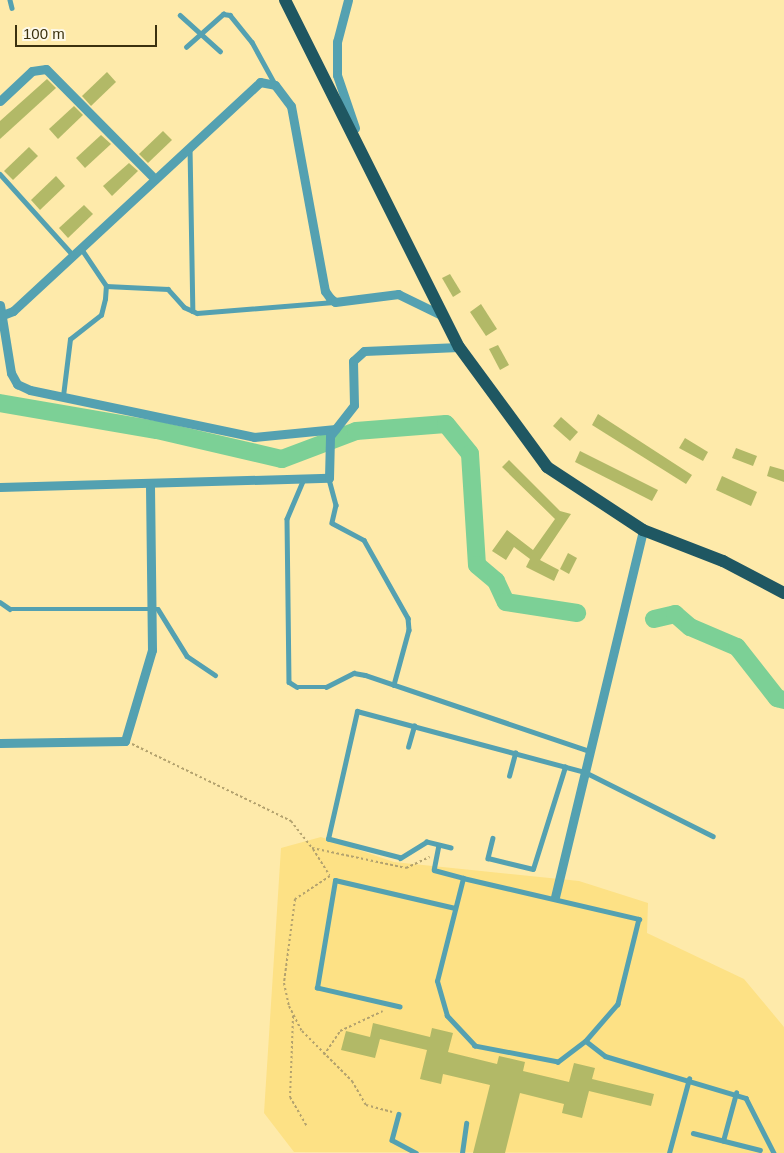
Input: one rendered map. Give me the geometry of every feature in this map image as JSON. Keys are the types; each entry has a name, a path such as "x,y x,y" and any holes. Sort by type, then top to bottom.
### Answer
{"main road":[{"path":"285,0 440,315 459,347 547,467 643,530 723,561 784,593"}],"street":[{"path":"348,0 337,42 337,75 370,171"},
{"path":"0,101 32,71 46,69 155,179"},
{"path":"2,315 74,256 254,85 275,85 291,106 325,291 335,302 398,294 440,315"},
{"path":"0,305 8,363 17,384 63,399 254,437 333,433"},
{"path":"0,487 150,486 329,478 333,433 354,405 353,361 364,351 459,347"},
{"path":"0,743 125,741 152,650 150,486"},
{"path":"555,897 643,530"}],"lane":[{"path":"10,0 12,8"},
{"path":"186,47 222,14 230,14 252,42 275,85"},
{"path":"180,15 220,51"},
{"path":"190,146 193,311"},
{"path":"0,174 74,256"},
{"path":"63,399 70,339 101,315 106,286 81,249"},
{"path":"106,286 168,290 193,311 335,302"},
{"path":"329,478 336,505 332,523 364,540 408,618 409,630 394,685"},
{"path":"304,479 288,519 290,682 297,688 326,687 354,673 589,751"},
{"path":"0,602 10,609 158,609 196,665 215,675"},
{"path":"451,848 427,842 401,858 328,839 357,711 585,772 713,836"},
{"path":"408,747 414,726"},
{"path":"509,776 516,753"},
{"path":"493,838 488,858 533,869 565,767"},
{"path":"439,845 434,870 555,897 640,919 618,1004 586,1041 558,1062 475,1046 447,1016 437,981 463,878"},
{"path":"400,1007 317,988 334,880 456,908"},
{"path":"586,1041 605,1056 689,1079 736,1093 746,1098 774,1153"},
{"path":"669,1153 689,1079"},
{"path":"723,1141 736,1093"},
{"path":"399,1114 392,1140 416,1153"},
{"path":"462,1153 466,1123"},
{"path":"693,1133 760,1150"}],"path":[{"path":"125,741 291,821 334,880"},
{"path":"312,848 406,868 437,857"},
{"path":"329,875 295,898 284,983 293,1014 302,1032 362,1093 366,1105 399,1114"},
{"path":"324,1055 340,1031 391,1005"},
{"path":"293,1014 290,1097 307,1127"}],"shaded area":[{"path":"321,837 394,862 579,881 648,903 647,933 744,979 784,1027 784,1153 294,1152 264,1113 281,848"}],"building":[{"path":"107,72 116,82 91,106 82,96"},
{"path":"47,79 56,88 0,139 0,121"},
{"path":"74,106 83,115 58,139 49,129"},
{"path":"163,131 172,140 148,163 139,154"},
{"path":"101,135 111,144 85,168 76,158"},
{"path":"29,147 38,156 13,180 4,171"},
{"path":"129,163 138,171 112,196 103,186"},
{"path":"56,176 65,186 40,210 31,200"},
{"path":"84,205 93,214 68,238 59,228"},
{"path":"450,274 461,292 453,297 442,278"},
{"path":"481,304 497,329 486,336 470,312"},
{"path":"498,345 509,365 500,370 489,349"},
{"path":"598,414 692,475 686,484 592,425"},
{"path":"561,417 578,432 570,441 553,426"},
{"path":"685,438 708,452 703,461 679,448"},
{"path":"736,448 757,456 753,466 732,458"},
{"path":"580,451 658,490 652,501 575,462"},
{"path":"509,460 560,511 571,514 540,560 559,570 554,581 526,567 530,559 514,547 506,560 492,551 507,530 533,550 555,519 502,467"},
{"path":"770,466 784,470 784,482 767,476"},
{"path":"722,476 757,492 751,506 716,490"},
{"path":"568,553 577,558 569,574 560,569"},
{"path":"373,1023 430,1037 432,1028 453,1033 448,1052 497,1064 499,1056 525,1062 523,1071 569,1082 574,1063 595,1068 592,1079 654,1094 651,1106 589,1091 582,1118 562,1113 564,1104 520,1093 505,1153 473,1153 490,1085 443,1074 441,1084 420,1079 427,1050 380,1039 375,1058 341,1050 346,1031 370,1037"}],"waterway":[{"path":"0,403 157,430 282,459 356,431 446,424 470,454 477,565 496,581 506,602 577,613"},
{"path":"654,619 675,614 690,627 737,647 777,698 784,700"}]}
